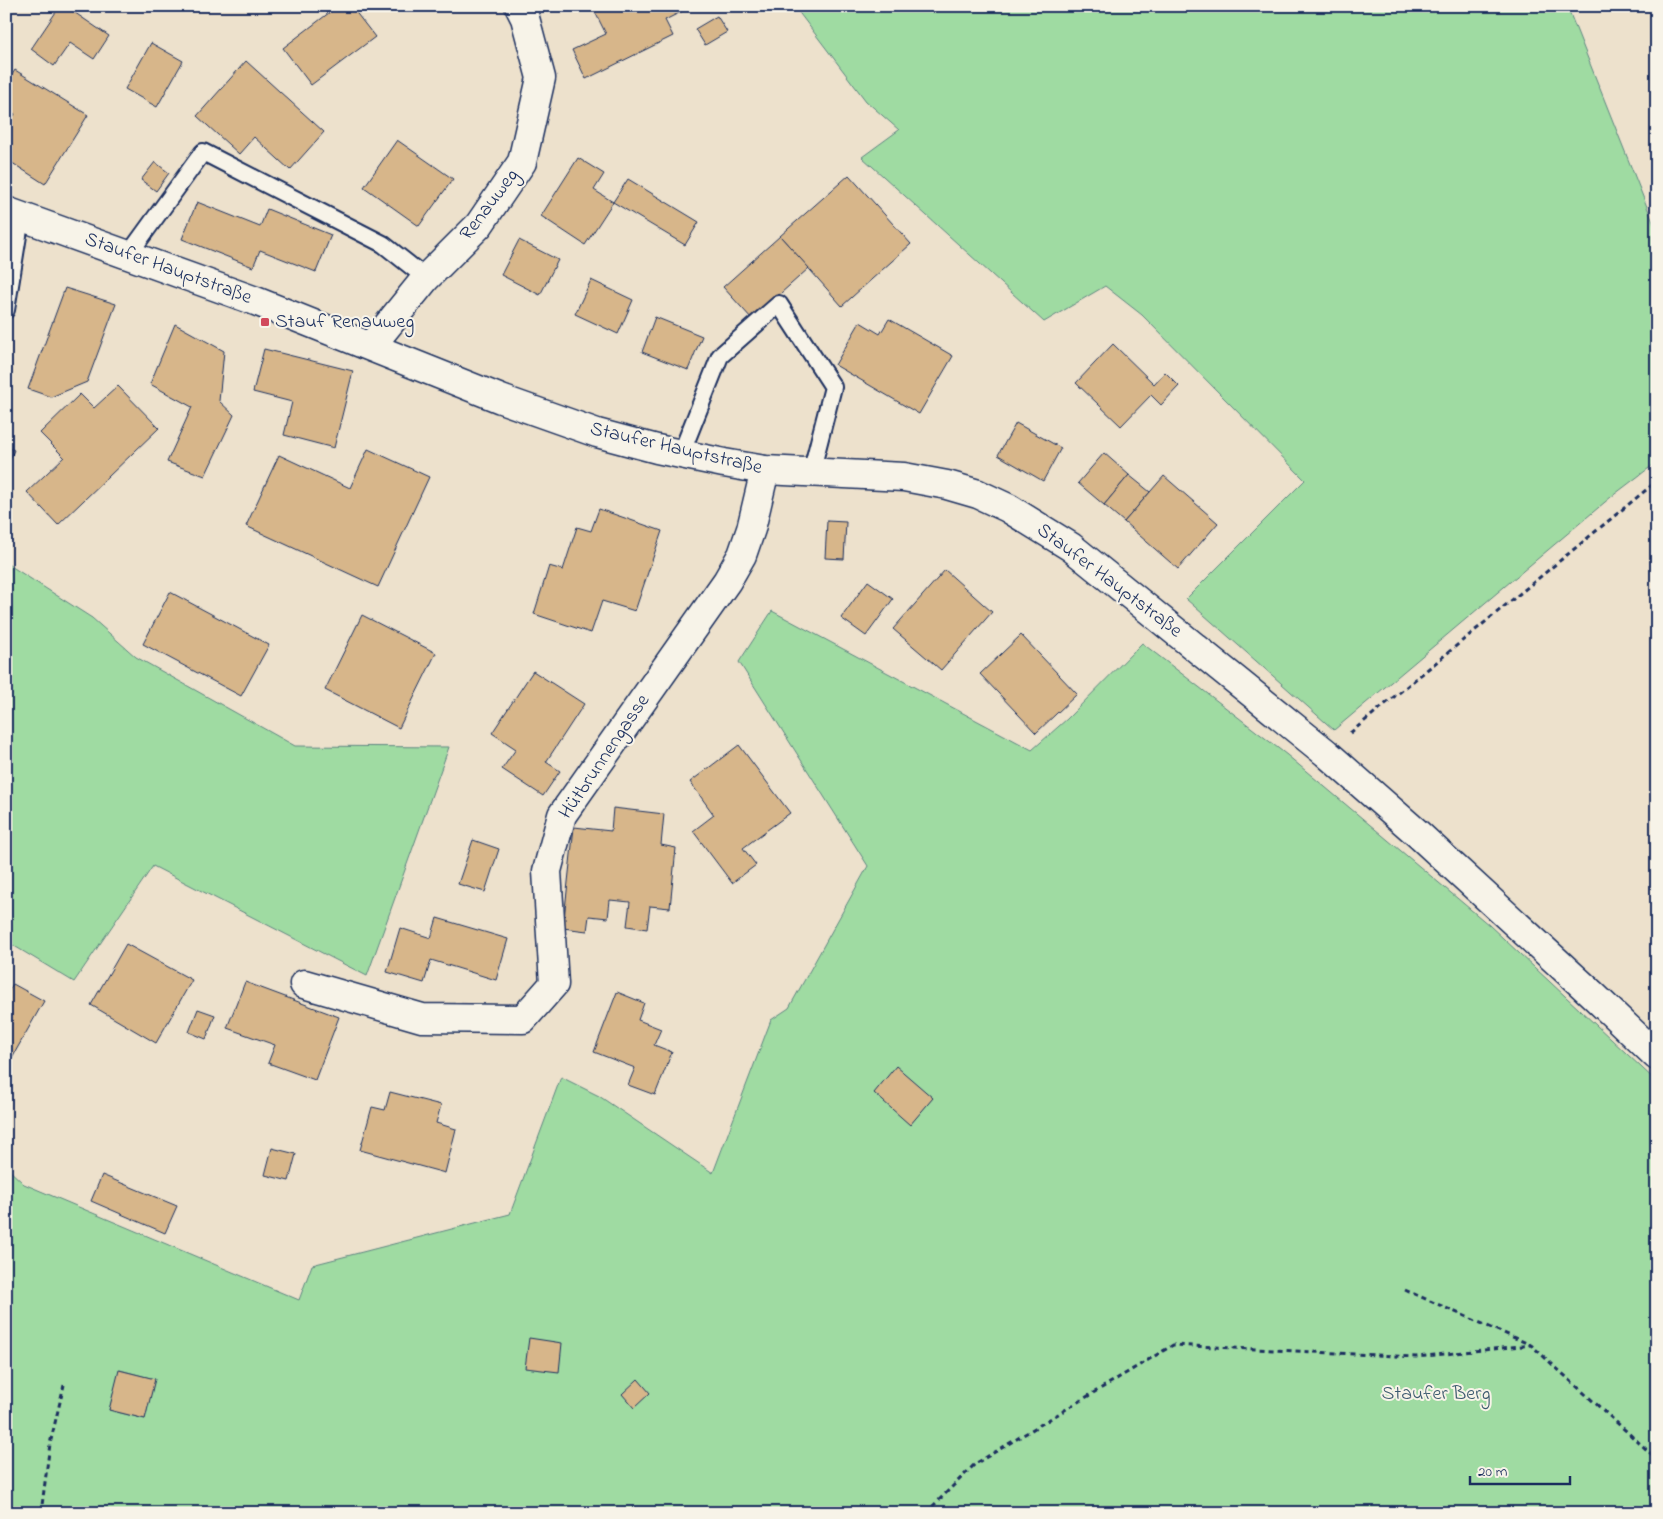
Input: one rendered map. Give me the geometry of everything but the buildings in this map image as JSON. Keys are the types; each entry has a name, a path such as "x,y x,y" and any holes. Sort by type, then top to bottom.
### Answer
{"street":[{"name":"Renauweg","path":"371,346 426,278 479,224 522,162 541,78 525,18 519,6"},
{"name":"Staufer Hauptstraße","path":"14,214 128,254 371,346 555,419 597,433 681,454 765,470 904,477 947,485 978,494 1008,508 1071,547 1326,753 1446,860 1657,1056"},
{"name":"Hütbrunnengasse","path":"304,984 422,1018 524,1019 554,984 547,871 562,814 727,581 742,555 751,529 765,470"}],"lane":[{"path":"128,254 202,152 383,244 426,278"},
{"path":"6,310 14,214"},
{"path":"681,454 720,356 779,304 833,387 811,473"}],"path":[{"path":"1326,753 1657,482"},
{"path":"1405,1290 1531,1345 1657,1458"},
{"path":"926,1513 975,1464 1174,1345 1416,1357 1531,1345"},
{"path":"41,1513 50,1444 64,1385"}],"green space":[{"path":"794,6 1567,6 1657,232 1657,462 1611,497 1334,730 1186,599 1305,480 1142,315 1105,286 1044,322 862,157 899,130 866,101"},
{"path":"6,563 92,618 136,657 295,746 449,747 367,976 153,866 74,982 11,944 6,950"},
{"name":"Staufer Berg","path":"772,611 1032,750 1067,719 1142,643 1287,755 1489,925 1657,1082 1657,1513 6,1513 6,1167 24,1184 299,1300 312,1265 510,1214 561,1077 599,1096 713,1173 771,1020 789,1008 868,866 739,662","holes":["120,1370 154,1379 145,1419 109,1410"]}],"place":[{"name":"Stauf Renauweg","path":"265,322"}]}
